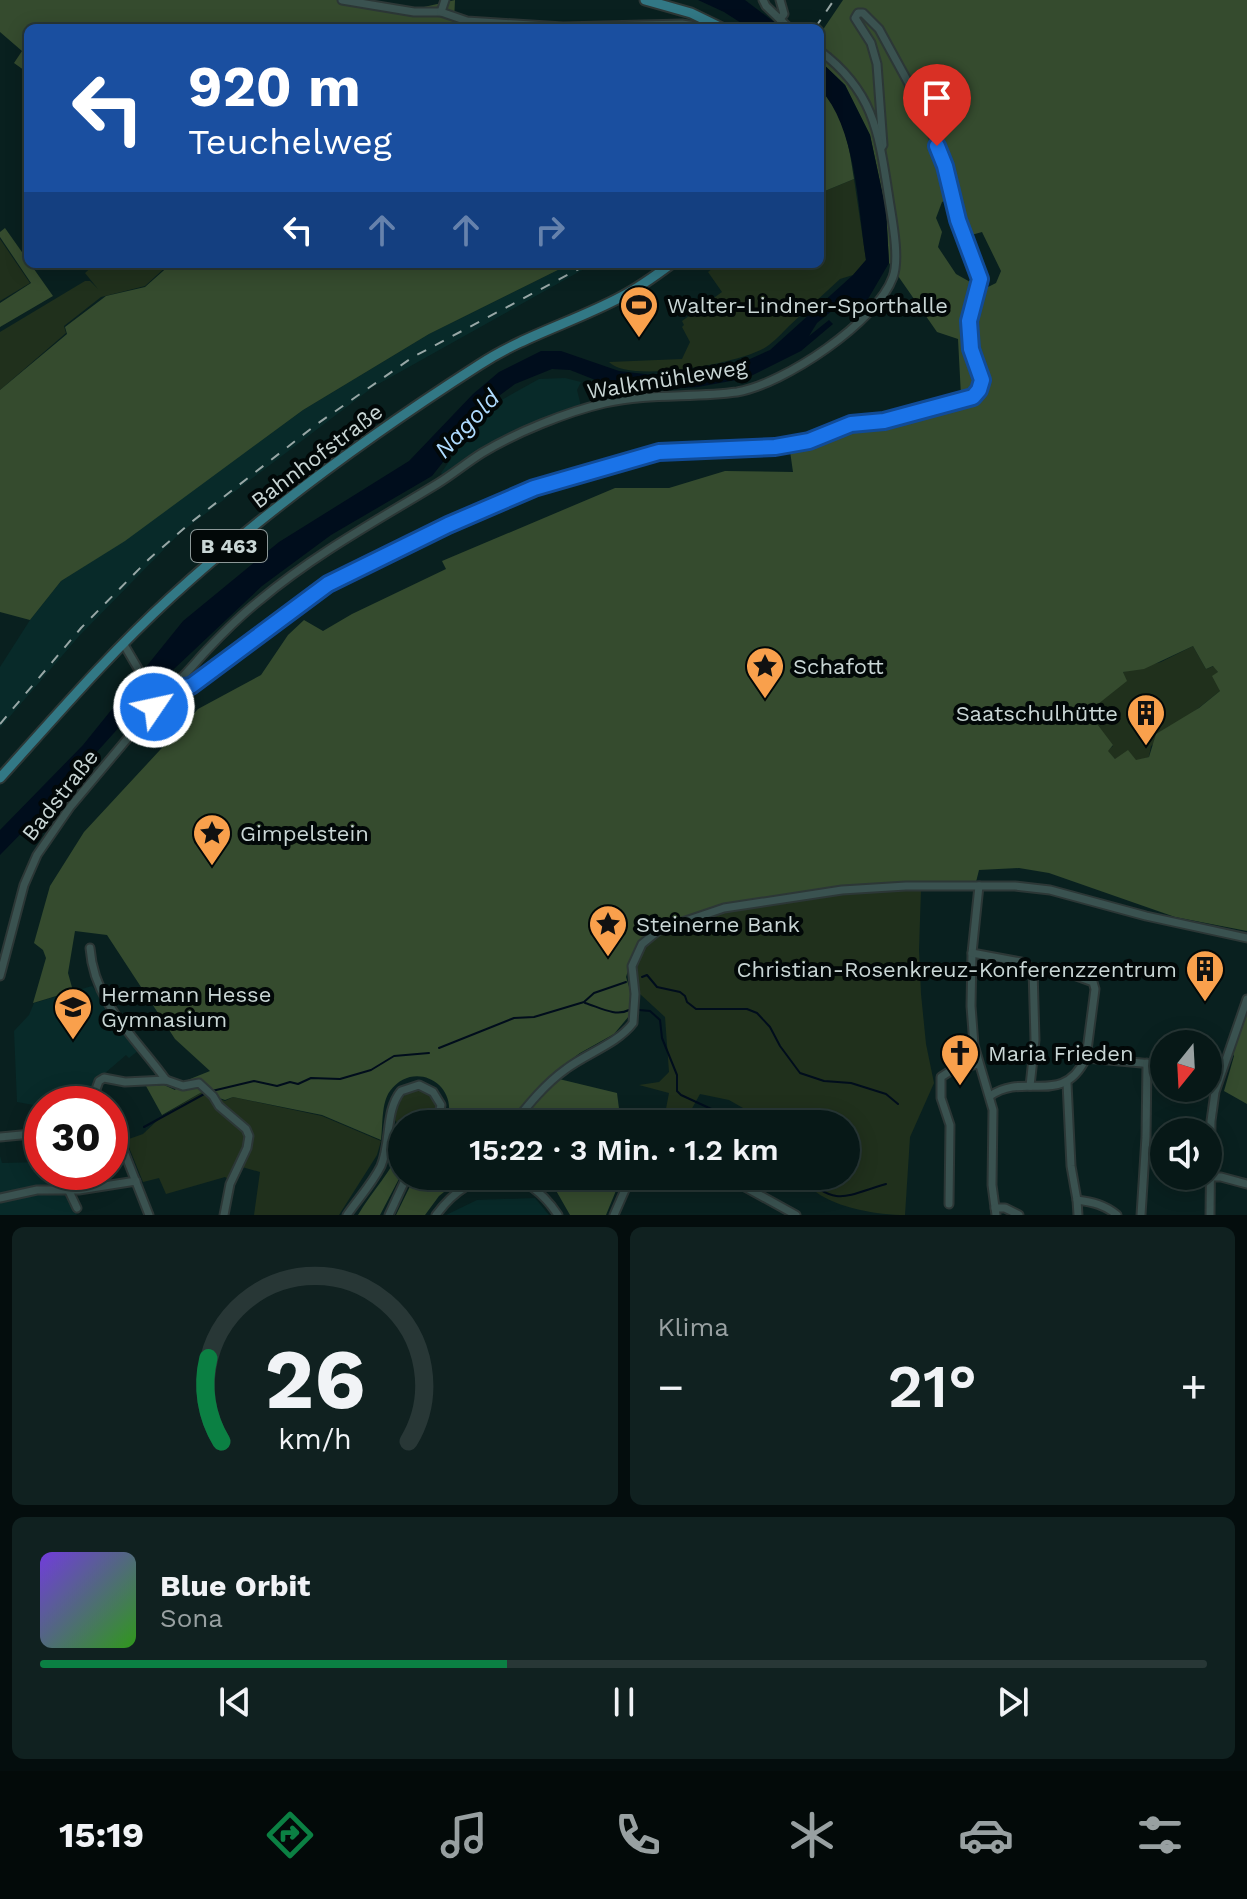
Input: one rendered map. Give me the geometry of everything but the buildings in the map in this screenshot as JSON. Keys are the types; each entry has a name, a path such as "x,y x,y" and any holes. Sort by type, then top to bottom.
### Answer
{"main road":[{"path":"645,0 668,5 711,24"},
{"name":"Bahnhofstraße","path":"0,778 123,643 220,553 366,441 497,353 621,297 665,268"}],"street":[{"path":"342,0 414,12 441,12 467,21 513,24"},
{"path":"441,12 445,0"},
{"path":"763,0 785,24"},
{"path":"780,0 784,14 780,19"},
{"path":"172,689 191,686 328,584 448,525 534,488 659,452 775,447 809,441 851,424 884,421 973,397 982,380 971,349 969,321 979,272 958,220 945,166 920,104 879,29 863,13 858,13 855,18 871,43 877,64 881,148"},
{"name":"Walkmühleweg","path":"154,696 172,689 225,631 298,570 334,544 503,442 606,403 742,391 809,361 871,311 894,274 891,211 881,148 868,104 842,68 824,54"},
{"path":"123,643 154,696"},
{"name":"Badstraße","path":"0,976 24,885 37,855 70,807 152,712 154,696"},
{"path":"524,1110 564,1070 627,1031 635,1014 632,976 635,954 642,944 659,930 724,908 842,890 906,886 1050,890 1146,916 1247,938"},
{"path":"979,886 972,953 974,1045 990,1096 993,1121 992,1185 996,1211 1005,1208 1019,1215"},
{"path":"90,948 91,969 102,997 166,1080"},
{"path":"972,953 1021,962 1033,969 1063,971 1093,982 1095,989 1086,1058 1067,1083 1030,1086 996,1092 990,1096"},
{"path":"1030,1086 1035,1040 1033,969"},
{"path":"1222,1070 1247,999"},
{"path":"1086,1058 1150,1063"},
{"path":"1141,1215 1147,1063"},
{"path":"949,1204 950,1125 941,1098 941,1077 952,1070 978,1064"},
{"path":"98,1086 101,1079 125,1082 166,1080 183,1086 199,1083 209,1091 219,1106 246,1129 249,1136 247,1148 230,1184 224,1215"},
{"path":"1067,1083 1071,1166 1078,1215"},
{"path":"393,1110 401,1091 419,1085 433,1092 441,1110"},
{"path":"0,1137 24,1135"},
{"path":"347,1215 381,1166 388,1143"},
{"path":"128,1159 149,1215"},
{"path":"1222,1177 1247,1184"},
{"path":"128,1183 136,1181"},
{"path":"0,1198 23,1192 53,1190"},
{"path":"68,1190 77,1208"},
{"path":"389,1215 401,1190"},
{"path":"436,1215 458,1190"},
{"path":"535,1190 558,1215"},
{"path":"614,1215 625,1190"},
{"path":"750,1190 796,1215"},
{"path":"1210,1190 1210,1215"},
{"path":"1077,1200 1100,1205 1117,1215"}],"shaded area":[{"path":"562,268 586,268 373,387 180,533 80,635 0,728 0,667 30,620 61,581 125,540 303,410 429,334"},
{"path":"565,378 581,382 577,390 581,406 498,440 444,476 441,473 487,408 539,379"},
{"name":"Hermann Hesse Gymnasium","path":"92,986 139,1050 129,1058 126,1055 97,1077 92,1086 24,1086 24,1103 17,1102 14,1031 29,1015 34,1003"},
{"path":"0,1156 2,1163 24,1162 24,1190 62,1190 77,1215 0,1215"},
{"path":"535,1198 549,1215 446,1215 477,1200"}],"green space":[{"path":"0,0 346,0 406,11 455,0 454,22 479,24 24,24 24,70 14,63 22,51 0,32"},
{"path":"843,0 1247,0 1247,931 1175,917 1049,873 1019,868 979,870 976,882 904,883 724,908 658,930 639,945 626,977 631,993 629,1016 614,1034 553,1073 559,1079 617,1093 619,1110 449,1110 442,1088 433,1080 411,1077 400,1081 387,1096 381,1140 322,1115 233,1097 225,1100 202,1092 162,1115 146,1086 164,1085 175,1090 180,1083 210,1071 175,1039 107,935 75,931 68,973 73,991 33,1003 46,958 43,950 34,943 50,886 84,832 198,709 261,675 288,635 304,620 323,631 446,569 442,561 615,488 669,488 725,471 793,472 790,451 815,448 817,442 855,428 885,425 894,428 906,423 915,409 961,396 958,339 937,332 889,263 886,210 870,135 845,85 824,65 824,28","holes":["945,179 968,236 982,232 1001,271 996,283 978,292 973,290 972,283 956,274 938,247 942,232 936,218 942,202 949,199","1193,646 1206,669 1213,666 1218,672 1212,676 1220,691 1156,734 1149,757 1136,760 1128,750 1115,759 1108,751 1113,745 1088,712 1127,681 1123,672 1144,669"]},
{"path":"824,94 840,119 854,179 824,191 824,147"},
{"path":"854,179 866,260 853,275 840,279 769,345 734,359 686,369 639,371 609,362 682,359 690,342 682,321 722,292 708,272 713,268 824,268 824,191"},
{"path":"5,228 24,255 24,268 33,268 53,296 0,327 0,303 31,283 0,237 0,232"},
{"path":"0,239 30,283 0,301"},
{"path":"91,268 165,268 145,286 101,297 64,326 66,333 0,390 0,332 85,281 90,281 98,289 85,273"},
{"path":"166,268 562,268 429,334 303,410 125,541 61,581 30,620 0,612 0,390 67,334 65,327 106,296 145,287"},
{"path":"1193,646 1206,669 1214,666 1218,672 1220,691 1151,746 1149,757 1136,761 1115,759 1107,751 1113,746 1087,712 1126,681 1123,672 1161,662"},
{"path":"842,889 921,889 921,994 934,1083 910,1137 905,1215 846,1206 814,1190 860,1190 860,1110 746,1110 729,1100 700,1094 691,1110 666,1110 669,1093 639,1085 659,1082 669,1072 665,1017 640,994 630,966 637,949 654,932 681,920 750,903"},
{"path":"1247,1011 1247,1104 1224,1091 1234,1056 1232,1052"},
{"path":"411,1091 425,1091 436,1100 436,1110 397,1110 403,1097"},
{"path":"202,1092 225,1101 233,1097 322,1116 381,1141 377,1155 339,1215 254,1215 260,1172 242,1167 251,1146 231,1181 225,1177 166,1194 159,1178 143,1182 128,1139 143,1134 162,1116"},
{"path":"388,1171 388,1190 393,1190 380,1215 358,1215"},
{"path":"408,1190 446,1190 425,1215 396,1215"},
{"path":"556,1190 616,1190 606,1215 570,1215"}],"water":[{"path":"698,0 745,0 777,24 743,24"},
{"name":"Nagold","path":"824,65 845,85 870,135 886,210 889,263 868,299 852,308 849,297 817,323 809,336 829,320 833,324 801,351 747,378 698,387 652,390 608,385 570,370 552,369 515,384 492,401 432,476 331,535 262,586 157,685 0,855 0,830 83,745 183,621 279,542 409,461 473,394 499,372 541,351 561,351 619,371 653,375 741,363 770,350 866,260 854,169 832,105 824,94"}],"waterway":[{"path":"642,977 647,975 657,987 680,992 696,1009 747,1009 757,1013 770,1027 800,1073 886,1094 898,1104"},
{"path":"439,1048 514,1018 534,1017 584,1002 594,993 626,982"},
{"path":"585,1003 613,1012 629,1010"},
{"path":"639,1010 650,1011 660,1020 662,1038 677,1075 677,1091 714,1110"},
{"path":"212,1091 254,1081 277,1086 290,1082 298,1084 311,1078 340,1079 371,1070 394,1056 429,1053"},
{"path":"144,1127 206,1093"},
{"path":"822,1190 842,1196 886,1184"}],"railway":[{"path":"818,24 834,0"},
{"path":"0,724 81,628 149,559 189,524 317,424 413,357 580,268"}],"place":[{"name":"Walter-Lindner-Sporthalle","path":"639,339"},
{"name":"Schafott","path":"765,700"},
{"name":"Saatschulhütte","path":"1146,747"},
{"name":"Gimpelstein","path":"212,867"},
{"name":"Steinerne Bank","path":"608,958"},
{"name":"Christian-Rosenkreuz-Konferenzzentrum","path":"1205,1003"},
{"name":"Hermann Hesse Gymnasium","path":"73,1041"},
{"name":"Maria Frieden","path":"960,1087"}],"route":[{"path":"154,707 154,698 172,689 191,686 328,584 448,525 534,488 659,452 775,447 809,441 851,424 884,421 973,397 982,380 971,349 969,321 979,272 958,220 937,146"}]}
